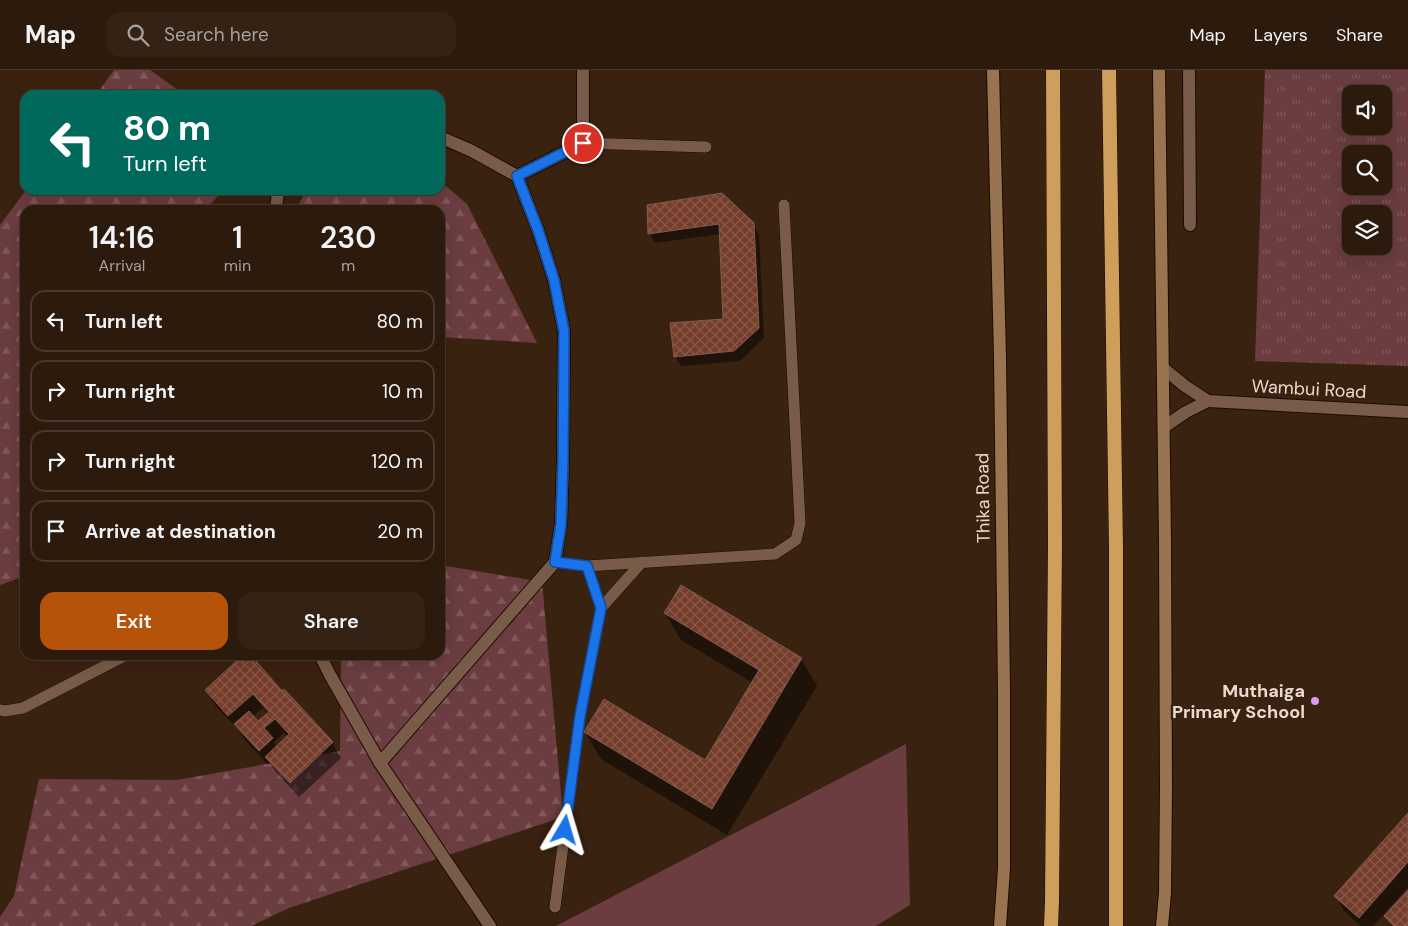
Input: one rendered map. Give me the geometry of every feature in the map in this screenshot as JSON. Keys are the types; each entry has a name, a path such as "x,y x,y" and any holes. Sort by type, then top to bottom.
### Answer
{"highway":[{"path":"1050,926 1052,892 1055,544 1053,70"},
{"path":"1110,70 1116,548 1116,926"}],"main road":[{"name":"Thika Road","path":"993,70 1000,357 1004,692 1004,868 1000,926"},
{"path":"1159,70 1164,427 1166,788 1165,893 1162,926"}],"street":[{"path":"517,176 583,143 582,70"},
{"path":"1189,70 1190,225"},
{"path":"380,763 555,562 561,524 564,331 554,280 538,230 517,176 472,151 445,139"},
{"path":"1163,368 1185,386 1208,401"},
{"path":"1164,427 1186,412 1208,401"},
{"name":"Wambui Road","path":"1208,401 1408,412"},
{"path":"322,660 380,763 490,926"}],"lane":[{"path":"583,143 706,147"},
{"path":"555,562 587,566 775,554 796,540 800,523 784,204"},
{"path":"601,608 642,562"},
{"path":"555,907 580,716 601,608 587,566"},
{"path":"0,710 23,708 116,660"}],"green space":[{"path":"114,70 150,70 178,90 100,90"},
{"path":"1265,70 1408,70 1408,366 1255,361"},
{"path":"445,185 467,204 537,343 445,337 445,205 298,205 304,195 445,195"},
{"path":"22,195 219,195 210,205 20,205 20,578 0,585 0,225"},
{"path":"445,566 542,582 563,817 289,908 251,926 0,926 0,917 14,896 39,779 177,780 340,751 341,660 445,660"},
{"path":"906,744 910,905 876,926 556,926"}],"building":[{"path":"722,193 754,223 759,328 734,351 674,357 670,323 723,319 719,224 648,234 647,205"},
{"path":"681,585 802,658 712,809 584,732 604,699 705,760 759,670 664,613"},
{"path":"238,660 255,660 281,690 285,690 333,742 290,783 265,757 289,734 275,719 264,728 273,738 259,751 234,724 249,711 258,721 269,712 253,694 228,716 205,690"},
{"path":"1408,813 1408,862 1359,918 1334,896"},
{"path":"1408,890 1408,926 1394,926 1384,916"}],"place":[{"name":"Muthaiga Primary School","path":"1315,701"}],"route":[{"path":"565,830 580,716 601,608 587,566 555,562 561,524 564,331 554,280 538,230 517,176 583,143"}]}
